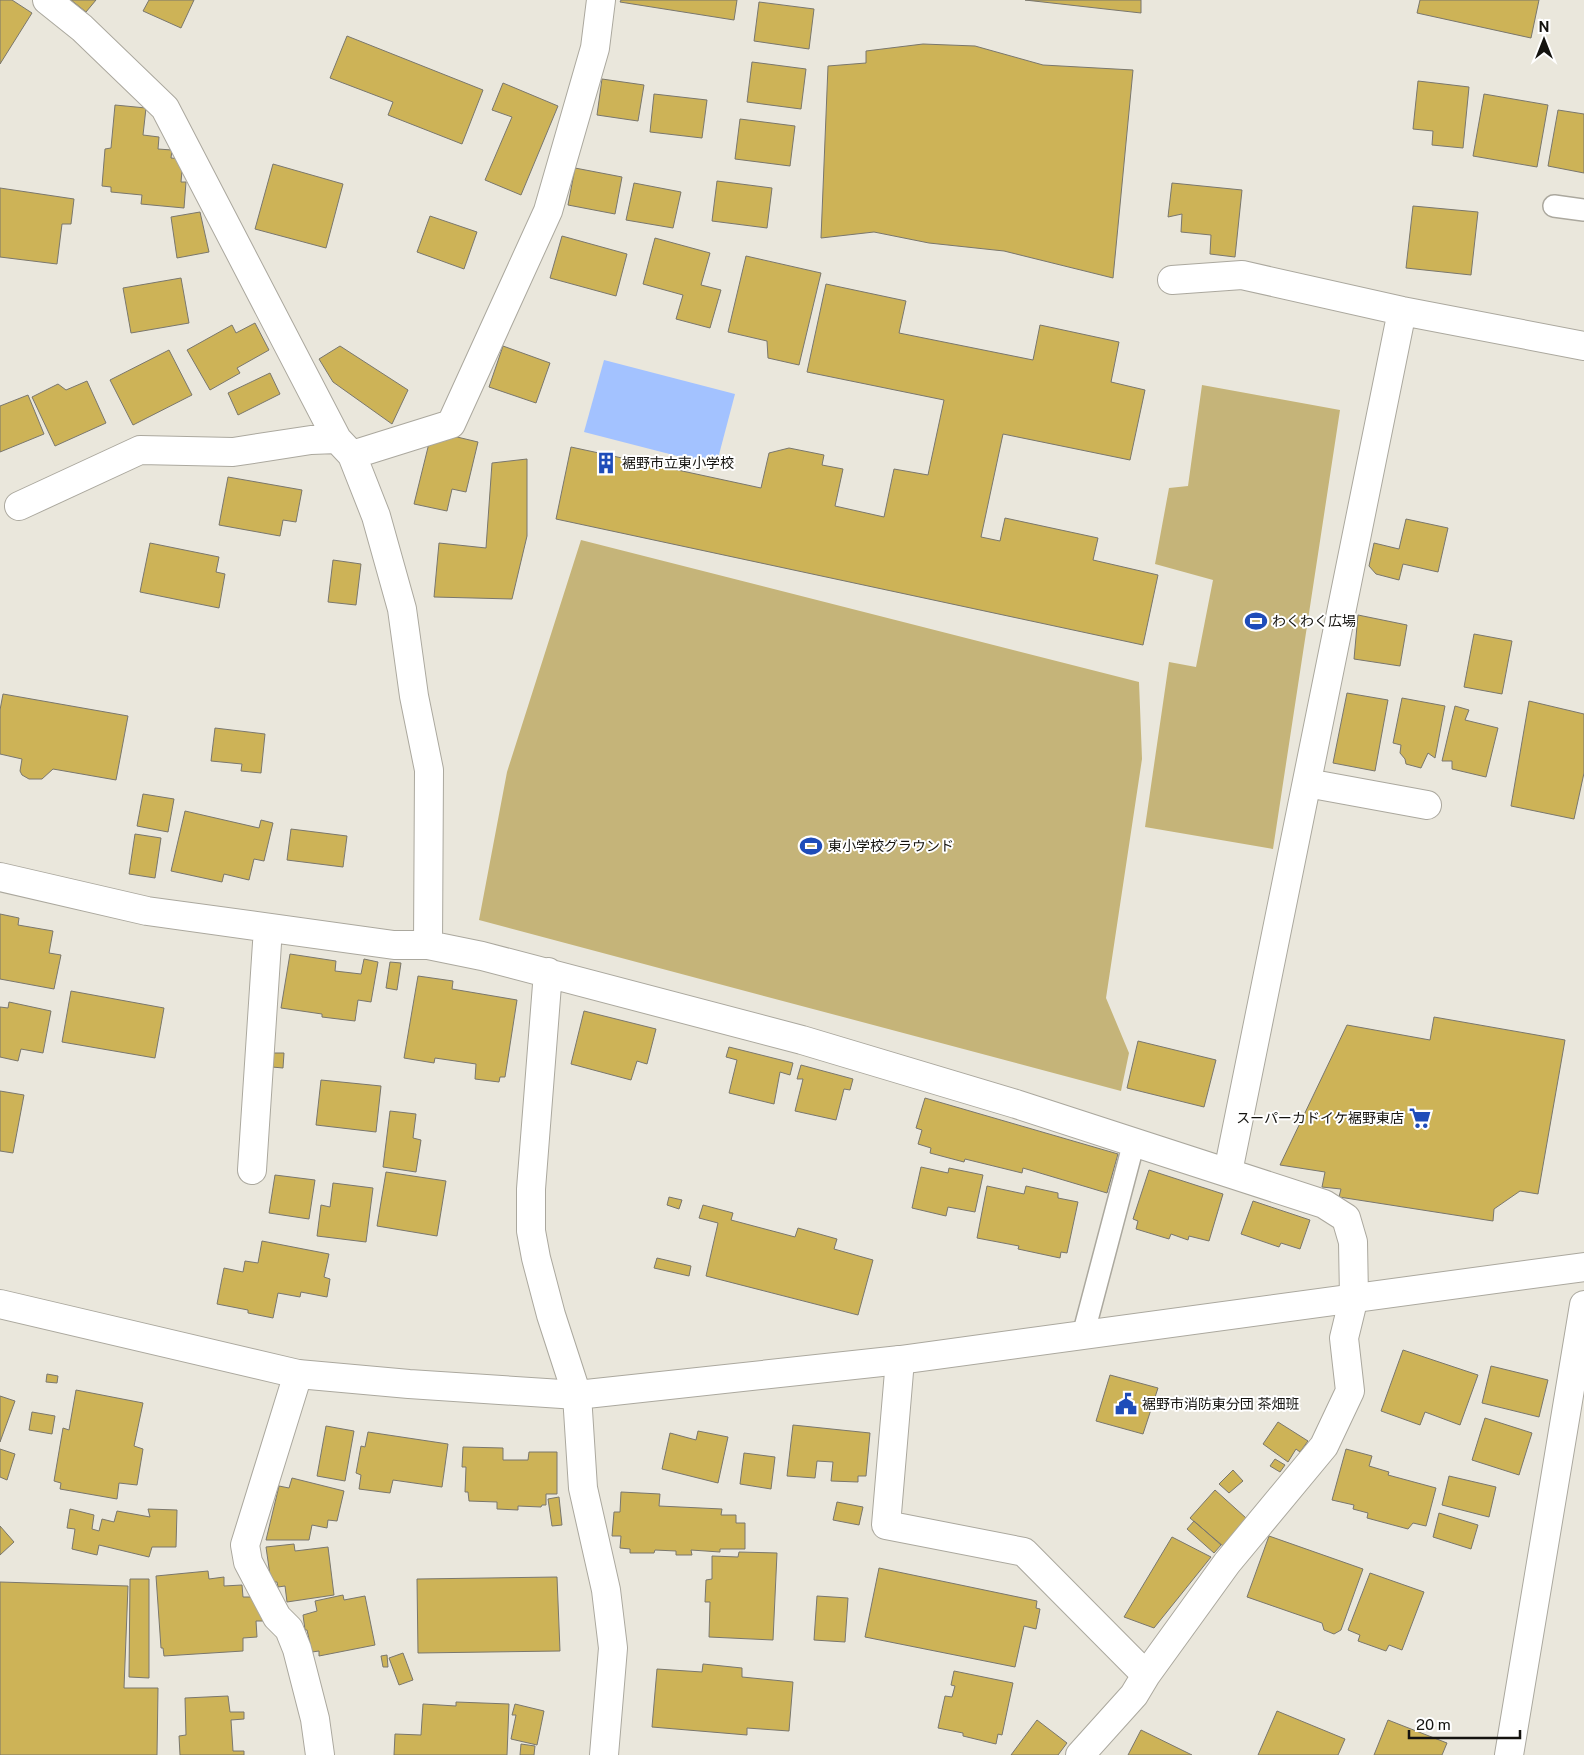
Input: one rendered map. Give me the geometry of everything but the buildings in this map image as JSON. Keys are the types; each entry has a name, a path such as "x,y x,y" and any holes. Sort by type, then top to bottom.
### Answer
{"street":[{"path":"47,0 82,28 165,108 344,447 376,516 402,609 414,696 429,770 428,946"},
{"path":"20,506 140,450 233,452 311,440 344,447 451,424 548,211 595,48 600,0"},
{"path":"1172,280 1242,275 1402,311 1584,346"},
{"path":"1228,1172 1402,311"},
{"path":"1307,783 1426,805"},
{"path":"0,876 147,911 394,945 428,946 482,956 548,972 802,1040 1134,1142 1324,1204 1346,1218 1353,1242 1354,1297 1344,1338 1350,1391 1324,1446 1227,1563 1134,1694 1080,1755"},
{"path":"252,1170 268,928"},
{"path":"548,972 531,1189 531,1231 550,1315 577,1394 583,1488 606,1590 613,1648 604,1755"},
{"path":"0,1304 298,1374 409,1384 577,1394 900,1360 1584,1267"},
{"path":"1509,1755 1584,1304"},
{"path":"900,1360 886,1525 1024,1552 1146,1675"},
{"path":"298,1374 245,1545 248,1562 277,1617 289,1629 297,1649 315,1718 320,1755"}],"lane":[{"path":"1554,206 1584,210"},
{"path":"1083,1335 1134,1142"}],"shaded area":[{"name":"わくわく広場","path":"1202,385 1340,410 1273,849 1145,827 1169,662 1196,667 1213,580 1155,564 1169,488 1188,486"},
{"name":"東小学校グラウンド","path":"581,540 1139,682 1142,759 1106,998 1129,1053 1121,1091 479,920 507,772"}],"water":[{"path":"604,360 735,394 716,466 584,432"}],"place":[{"name":"裾野市立東小学校","path":"606,463"},
{"name":"わくわく広場","path":"1256,621"},
{"name":"東小学校グラウンド","path":"811,846"},
{"name":"スーパーカドイケ裾野東店","path":"1420,1118"},
{"name":"裾野市消防東分団 茶畑班","path":"1126,1404"}]}
